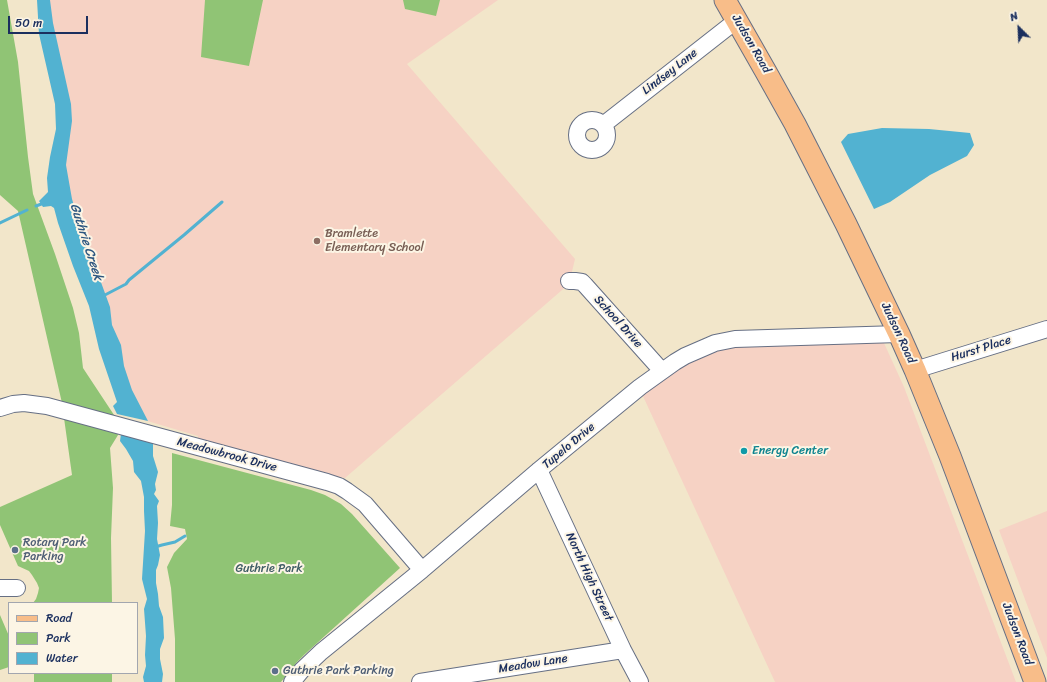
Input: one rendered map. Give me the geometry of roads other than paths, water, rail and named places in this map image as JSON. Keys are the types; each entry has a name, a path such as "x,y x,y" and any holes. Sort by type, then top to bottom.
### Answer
{"main road":[{"name":"Judson Road","path":"725,0 795,124 846,224 899,334 960,481 1035,682"}],"street":[{"name":"Lindsey Lane","path":"603,125 737,20"},
{"name":"School Drive","path":"569,281 575,280 582,282 662,371"},
{"name":"Hurst Place","path":"915,370 1047,329"},
{"name":"Tupelo Drive","path":"292,682 321,652 422,570 539,470 640,387 680,359 696,350 715,343 735,339 899,334"},
{"name":"Meadowbrook Drive","path":"0,408 24,403 47,406 338,486 365,504 422,570"},
{"name":"North High Street","path":"539,470 623,650 640,682"},
{"path":"0,588 17,588"},
{"name":"Meadow Lane","path":"420,682 623,650"}],"water":[{"name":"Guthrie Creek","path":"37,0 50,0 53,23 71,104 72,121 66,165 72,199 110,307 112,325 121,345 124,366 132,390 148,421 117,414 113,406 117,402 99,349 89,306 73,266 54,208 51,206 43,207 39,201 48,192 47,178 56,129 55,104 39,34"},
{"path":"882,128 929,129 970,133 974,145 967,156 930,175 890,202 874,209 841,142 848,134"},
{"path":"121,434 153,442 153,456 158,472 155,484 156,490 154,494 159,501 157,506 157,539 160,555 156,570 156,583 159,606 163,617 164,638 160,649 163,674 162,682 144,682 143,677 146,666 144,609 147,599 142,579 145,531 144,497 141,481 134,472 133,461 120,441"}],"waterway":[{"path":"103,296 126,284 222,202"},
{"path":"36,206 44,203"},
{"path":"0,223 27,210"},
{"path":"155,547 175,542 185,536"}],"place":[{"name":"Bramlette Elementary School","path":"317,241"},
{"name":"Energy Center","path":"744,451"},
{"name":"Rotary Park Parking","path":"15,550"},
{"name":"Guthrie Park Parking","path":"275,671"}],"park label":[{"name":"Guthrie Park","path":"269,569"}]}
